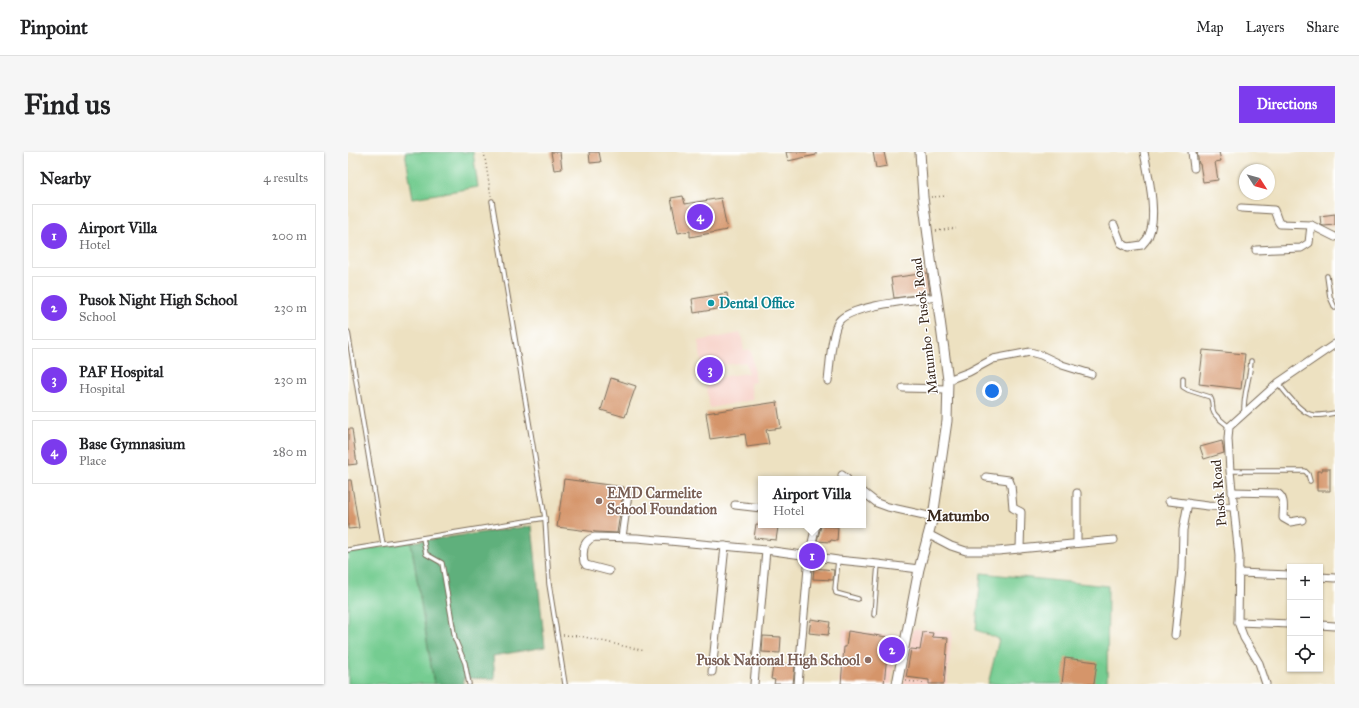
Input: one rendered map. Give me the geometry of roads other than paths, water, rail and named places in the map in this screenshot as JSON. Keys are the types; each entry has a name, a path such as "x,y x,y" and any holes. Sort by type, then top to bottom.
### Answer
{"street":[{"name":"Matumbo - Pusok Road","path":"896,684 919,569 933,517 947,421 948,384 923,197 920,152"},
{"path":"1114,225 1120,243 1128,246 1142,245 1149,236 1153,211 1144,152"},
{"path":"1192,152 1194,168"},
{"path":"1241,208 1274,210 1280,224 1311,225 1335,237"},
{"path":"1256,250 1301,248 1306,246 1309,243 1311,225"},
{"path":"828,381 832,343 838,325 844,316 857,310 937,297"},
{"path":"1229,427 1278,383 1335,344"},
{"path":"902,388 948,384 993,359 1030,352 1041,355 1062,365 1091,374"},
{"name":"Pusok Road","path":"1229,427 1228,440 1230,471 1239,556 1238,622 1244,638 1259,662 1266,684"},
{"path":"986,477 1009,480 1012,485 1013,508 1021,512 1020,549"},
{"path":"1232,492 1277,493 1281,496 1283,501 1283,518 1290,522 1302,520"},
{"path":"1077,493 1077,543"},
{"path":"622,537 628,495"},
{"path":"866,495 876,503 933,517"},
{"path":"1169,501 1208,506 1233,507"},
{"path":"1175,636 1182,569 1183,530 1188,503"},
{"path":"735,505 758,508"},
{"path":"798,684 809,556 815,528"},
{"path":"928,534 951,546 966,551 998,551 1114,540"},
{"path":"609,571 586,565 583,558 584,544 589,539 595,537 622,537 725,546 919,569"},
{"path":"712,672 725,546"},
{"path":"754,684 766,550"},
{"path":"1239,573 1287,575"},
{"path":"1323,577 1335,578"},
{"path":"1238,622 1287,624"},
{"path":"1323,625 1335,626"}],"lane":[{"path":"492,201 545,518 549,584 565,684"},
{"path":"1327,276 1330,297 1335,308"},
{"path":"348,332 383,544"},
{"path":"1244,413 1243,400 1251,361"},
{"path":"1183,378 1183,387 1210,397 1212,400 1214,414 1229,427"},
{"path":"1278,383 1284,392 1301,408 1312,415 1335,413"},
{"path":"1230,471 1305,471 1308,474 1310,481"},
{"path":"348,550 545,518"},
{"path":"423,538 426,554 442,562 455,639 465,663 469,684"},
{"path":"838,560 835,589 836,593 858,599"},
{"path":"874,615 878,564"}],"place":[{"name":"Base Gymnasium","path":"700,217"},
{"name":"Dental Office","path":"711,303"},
{"name":"PAF Hospital","path":"710,370"},
{"name":"EMD Carmelite School Foundation","path":"599,501"},
{"name":"Airport Villa","path":"812,556"},
{"name":"Pusok Night High School","path":"892,650"},
{"name":"Pusok National High School","path":"868,660"}],"district":[{"name":"Matumbo","path":"958,516"}]}
